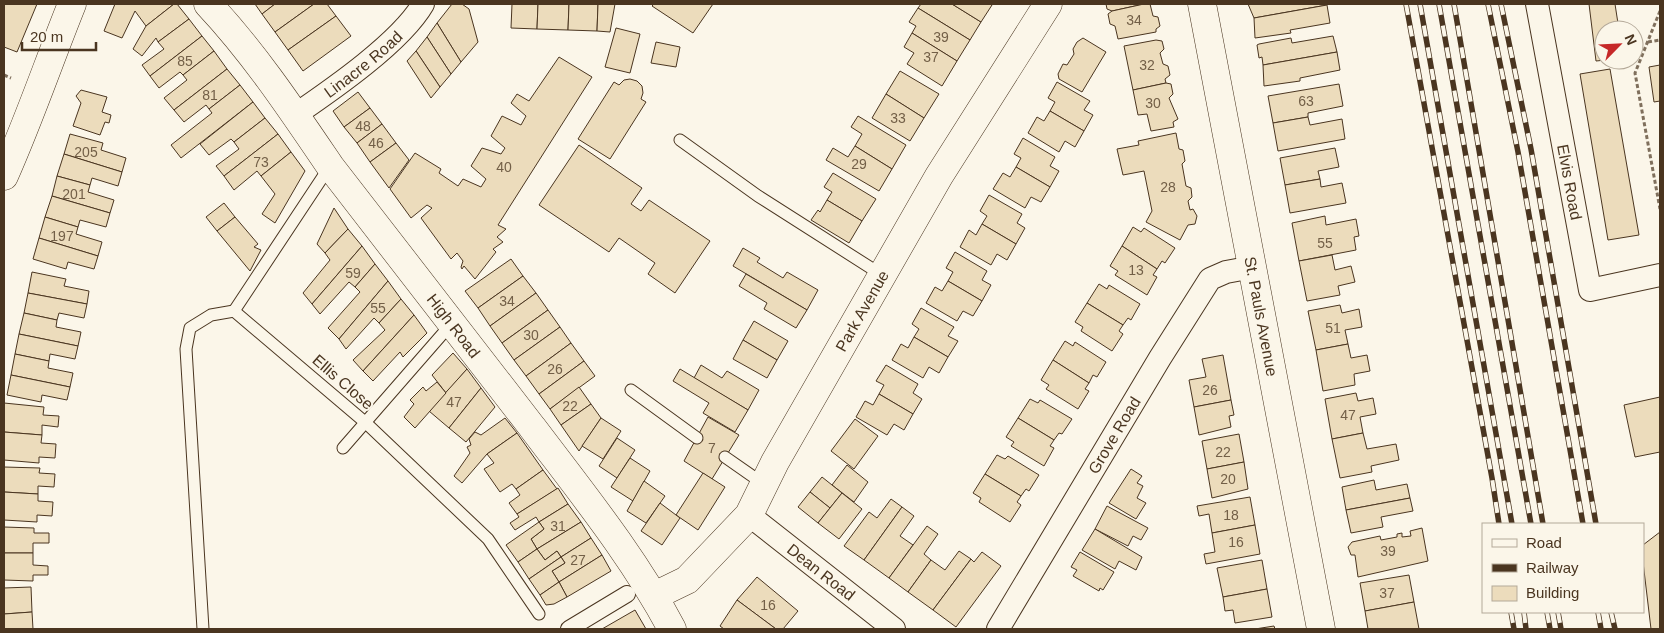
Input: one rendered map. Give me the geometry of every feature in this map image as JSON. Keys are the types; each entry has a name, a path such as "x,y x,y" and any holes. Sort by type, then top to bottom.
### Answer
{"street":[{"path":"4,176 25,128 39,86 72,4"},
{"name":"High Road","path":"208,4 222,15 296,115 330,166 583,494 654,596 672,629"},
{"name":"Linacre Road","path":"296,115 375,55 417,14 422,4"},
{"name":"Park Avenue","path":"654,596 687,580 749,515 764,485 939,176 1047,4"},
{"name":"St. Pauls Avenue","path":"1202,4 1321,629"},
{"name":"Elvis Road","path":"1538,4 1590,290 1660,275"},
{"name":"Grove Road","path":"998,629 1160,358 1210,279 1226,272 1253,267"},
{"name":"Dean Road","path":"749,515 894,629"},
{"path":"569,629 626,594"}],"lane":[{"path":"680,140 758,196 882,276"},
{"path":"203,629 186,349 190,328 211,315 234,310 330,166"},
{"name":"Ellis Close","path":"234,310 366,424 488,539 539,614"},
{"path":"342,448 366,424 452,323"},
{"path":"631,390 697,438"},
{"path":"725,457 764,485"}],"path":[{"path":"1660,11 1635,73 1660,209"},
{"path":"1648,42 1660,40"},
{"path":"4,75 11,78"}],"building":[{"path":"4,4 37,4 17,52 4,47"},
{"path":"115,4 174,4 146,26 135,11 122,38 104,31"},
{"path":"174,4 177,4 189,19 158,42 156,38 142,56 133,49 146,26"},
{"path":"255,4 275,4 262,14"},
{"path":"275,4 314,4 275,32 262,14"},
{"path":"314,4 327,4 336,16 288,50 275,32"},
{"path":"452,4 462,4 469,9 478,42 461,62 437,23"},
{"path":"512,4 538,4 537,29 511,28"},
{"path":"538,4 569,4 568,30 537,29"},
{"path":"569,4 598,4 597,31 568,30"},
{"path":"598,4 615,4 610,32 597,31"},
{"path":"654,4 713,4 693,33 652,6"},
{"path":"921,4 952,4 981,22 970,40 918,8"},
{"path":"952,4 989,4 992,5 981,22"},
{"path":"1106,4 1144,4 1112,11 1107,9"},
{"path":"1150,4 1153,16 1158,17 1160,26 1156,29 1156,32 1118,39 1115,26 1110,24 1108,14 1112,11"},
{"path":"1248,4 1327,4 1327,5 1254,18"},
{"path":"1589,4 1615,4 1617,20 1594,20 1594,45"},
{"path":"1327,5 1330,23 1290,30 1291,33 1255,38 1254,18"},
{"path":"918,8 970,40 957,61 912,33 916,26 909,22"},
{"path":"336,16 351,36 303,71 288,50"},
{"path":"189,19 202,36 150,76 142,65 164,49 158,42"},
{"path":"437,23 461,62 451,74 427,37"},
{"path":"616,28 640,34 630,73 605,67"},
{"path":"912,33 957,61 942,86 907,64 914,53 904,47"},
{"path":"202,36 214,51 183,75 180,72 159,88 150,76"},
{"path":"1333,36 1337,52 1263,65 1262,57 1259,58 1257,45 1259,44 1291,38 1292,43"},
{"path":"427,37 451,74 440,87 416,51"},
{"path":"1083,38 1106,52 1082,92 1059,79 1058,74 1063,64 1067,65 1074,54 1073,49 1077,42"},
{"path":"1156,40 1162,41 1164,49 1160,53 1163,64 1168,66 1170,75 1165,79 1166,83 1133,90 1124,46"},
{"path":"656,42 680,47 676,67 651,63"},
{"path":"214,51 227,69 174,110 164,98 187,80 183,75"},
{"path":"416,51 440,87 431,98 407,61"},
{"path":"1337,52 1340,70 1300,78 1300,81 1264,86 1263,65"},
{"path":"559,57 592,77 498,225 506,229 497,237 503,242 493,249 496,252 475,279 464,266 462,269 463,261 457,253 451,259 421,218 432,208 427,205 411,218 390,189 415,153 441,169 439,173 458,186 463,179 481,187 486,179 471,166 482,148 501,154 505,148 491,136 502,116 521,125 526,116 511,103 517,94 529,101"},
{"path":"1660,65 1660,101 1654,102 1649,67"},
{"path":"227,69 240,85 209,109 206,105 184,122 174,110"},
{"path":"1610,70 1639,235 1608,240 1580,74"},
{"path":"900,71 939,94 924,118 886,94"},
{"path":"624,80 637,81 642,86 643,93 641,99 646,102 610,159 578,139 614,82 619,85"},
{"path":"1057,82 1090,101 1084,110 1093,115 1084,131 1050,111 1055,102 1048,98"},
{"path":"1166,83 1171,84 1173,94 1169,98 1178,119 1173,122 1174,127 1151,131 1147,114 1138,115 1133,90"},
{"path":"1339,84 1343,106 1308,113 1308,117 1273,123 1268,96"},
{"path":"240,85 253,102 181,158 171,145 212,113 209,109"},
{"path":"81,90 107,97 102,112 111,115 109,123 105,122 100,135 73,126 81,103 76,96"},
{"path":"358,92 370,108 344,127 333,111"},
{"path":"886,94 924,118 910,141 872,118"},
{"path":"253,102 265,118 234,142 231,139 209,155 200,144"},
{"path":"370,108 382,124 357,143 344,127"},
{"path":"1050,111 1084,131 1075,147 1065,141 1059,152 1028,133 1037,117 1044,121"},
{"path":"858,116 906,145 892,169 855,146 862,134 851,127"},
{"path":"1308,117 1310,125 1342,119 1345,139 1278,151 1273,123"},
{"path":"265,118 278,134 224,176 216,166 239,149 234,142"},
{"path":"382,124 396,143 370,162 357,143"},
{"path":"1176,133 1179,149 1183,150 1185,161 1182,164 1186,186 1191,188 1192,197 1188,201 1190,210 1193,209 1197,216 1195,224 1188,225 1180,240 1146,222 1152,211 1144,171 1123,175 1117,149 1139,145 1138,141"},
{"path":"70,134 103,143 101,150 126,158 122,172 64,154"},
{"path":"278,134 291,152 261,176 257,171 234,190 224,176"},
{"path":"1023,138 1055,157 1050,166 1059,171 1050,187 1016,167 1021,158 1014,154"},
{"path":"396,143 409,160 389,188 370,162"},
{"path":"579,145 642,188 631,204 641,211 649,200 710,241 675,293 648,274 655,263 619,238 609,252 539,205"},
{"path":"855,146 892,169 879,191 826,160 833,148 848,157"},
{"path":"1335,148 1339,167 1318,171 1320,179 1285,185 1280,158"},
{"path":"291,152 305,171 275,223 262,214 275,194 261,176"},
{"path":"64,154 122,172 118,186 92,178 90,185 57,176"},
{"path":"1016,167 1050,187 1041,202 1031,197 1025,208 993,189 1003,173 1010,177"},
{"path":"833,173 876,199 862,221 827,200 832,192 824,187"},
{"path":"57,176 90,185 88,192 114,200 110,213 52,196"},
{"path":"1320,179 1321,187 1342,183 1346,203 1290,213 1285,185"},
{"path":"989,195 1022,214 1017,223 1025,228 1016,244 982,224 987,216 980,211"},
{"path":"52,196 110,213 106,227 80,220 78,227 45,217"},
{"path":"827,200 862,221 849,243 811,220 818,210 820,212"},
{"path":"224,203 235,217 217,231 206,217"},
{"path":"334,208 348,229 325,253 317,244"},
{"path":"1325,216 1326,225 1356,219 1359,236 1354,237 1356,250 1299,261 1292,223"},
{"path":"45,217 78,227 76,234 102,242 98,256 39,238"},
{"path":"235,217 258,244 254,247 261,250 250,271 217,231"},
{"path":"982,224 1016,244 1007,260 997,254 991,265 960,247 969,230 976,235"},
{"path":"1133,227 1141,232 1144,228 1175,248 1165,263 1162,261 1157,269 1122,246"},
{"path":"348,229 362,246 312,304 303,293 330,260 325,253"},
{"path":"39,238 98,256 94,269 68,262 66,269 33,259"},
{"path":"362,246 375,264 355,287 349,282 320,314 312,304"},
{"path":"1122,246 1157,269 1153,275 1157,277 1147,295 1115,275 1118,271 1110,266"},
{"path":"743,248 760,258 757,262 783,278 787,272 818,290 807,310 733,266"},
{"path":"955,252 987,271 982,280 991,285 982,301 948,281 953,272 946,268"},
{"path":"1332,255 1335,270 1351,266 1355,282 1338,286 1340,295 1307,301 1299,261"},
{"path":"511,259 523,276 478,308 465,291"},
{"path":"375,264 388,281 339,339 328,328 360,292 355,287"},
{"path":"32,272 66,279 64,286 89,291 87,304 28,293"},
{"path":"746,274 807,310 796,328 764,309 767,303 739,286"},
{"path":"523,276 536,293 490,326 478,308"},
{"path":"388,281 401,299 379,323 374,318 346,349 339,339"},
{"path":"948,281 982,301 973,316 963,311 957,321 926,303 935,287 942,291"},
{"path":"1099,284 1107,289 1109,285 1140,304 1131,320 1128,318 1123,325 1087,303"},
{"path":"28,293 87,304 84,318 59,313 57,320 24,313"},
{"path":"536,293 548,310 502,343 490,326"},
{"path":"401,299 414,315 363,371 353,360 385,330 379,323"},
{"path":"1087,303 1123,325 1119,331 1123,334 1112,351 1081,331 1083,327 1075,322"},
{"path":"1340,305 1342,313 1359,309 1362,327 1345,330 1348,344 1316,350 1308,311"},
{"path":"921,308 954,327 948,336 958,341 948,357 914,337 919,329 912,324"},
{"path":"548,310 560,327 514,360 502,343"},
{"path":"24,313 57,320 56,327 81,332 78,346 19,334"},
{"path":"414,315 427,333 403,357 400,352 373,381 363,371"},
{"path":"754,321 788,341 777,360 743,340"},
{"path":"560,327 571,343 526,376 514,360"},
{"path":"19,334 78,346 75,359 50,354 49,361 15,354"},
{"path":"914,337 948,357 939,373 929,367 923,378 892,360 901,344 908,348"},
{"path":"743,340 777,360 767,378 733,359"},
{"path":"1065,341 1073,346 1075,342 1106,362 1097,377 1093,375 1089,383 1053,360"},
{"path":"571,343 584,361 539,394 526,376"},
{"path":"1348,344 1351,358 1367,355 1370,371 1354,374 1355,385 1323,391 1316,350"},
{"path":"453,353 467,369 446,393 432,375"},
{"path":"15,354 49,361 48,368 73,373 70,387 11,375"},
{"path":"1223,355 1231,400 1194,407 1189,380 1206,377 1202,359"},
{"path":"1053,360 1089,383 1085,389 1089,391 1078,409 1046,389 1049,385 1041,380"},
{"path":"584,361 595,376 550,409 539,394"},
{"path":"701,365 722,378 727,371 759,390 748,410 694,378"},
{"path":"886,365 918,384 913,393 922,399 913,414 879,394 884,385 876,381"},
{"path":"467,369 481,388 449,428 429,411"},
{"path":"680,369 748,410 735,432 703,413 709,403 673,381"},
{"path":"11,375 70,387 67,400 42,395 41,402 7,395"},
{"path":"437,382 446,393 415,428 404,417 414,404 410,400 423,387 426,391"},
{"path":"579,387 591,404 561,425 550,409"},
{"path":"481,388 495,407 466,442 449,428"},
{"path":"1356,393 1358,401 1373,398 1376,414 1360,417 1363,433 1332,439 1325,399"},
{"path":"879,394 913,414 904,430 894,424 887,435 856,417 865,401 873,405"},
{"path":"1660,397 1660,452 1635,457 1624,405"},
{"path":"1030,399 1038,403 1040,400 1072,419 1062,434 1059,433 1054,440 1018,418"},
{"path":"1231,400 1234,415 1229,416 1231,427 1199,435 1194,407"},
{"path":"4,403 44,407 43,415 59,416 58,427 42,425 42,435 4,432"},
{"path":"591,404 601,418 579,451 561,425"},
{"path":"708,417 739,435 712,479 684,461"},
{"path":"505,418 517,433 487,454 462,483 454,476 470,453 467,447 471,445 469,439 475,432 481,435"},
{"path":"601,418 621,431 603,459 582,446"},
{"path":"1018,418 1054,440 1050,446 1054,448 1044,466 1011,446 1014,442 1006,437"},
{"path":"855,419 878,436 854,469 831,451"},
{"path":"4,432 42,435 41,443 56,444 55,458 39,457 39,463 4,460"},
{"path":"517,433 543,470 516,489 512,484 500,492 484,469 494,463 487,454"},
{"path":"1363,433 1367,449 1396,444 1399,460 1371,466 1372,472 1340,478 1332,439"},
{"path":"1239,434 1244,462 1207,469 1202,441"},
{"path":"617,438 635,450 617,478 599,466"},
{"path":"997,455 1005,459 1008,456 1039,475 1029,491 1026,489 1021,496 985,474"},
{"path":"630,458 650,471 633,501 611,487"},
{"path":"1244,462 1248,489 1212,498 1207,469"},
{"path":"847,465 868,482 854,502 832,485"},
{"path":"4,467 40,468 39,473 55,474 54,487 38,486 38,494 4,492"},
{"path":"1131,469 1142,476 1137,483 1143,486 1137,498 1146,503 1136,519 1109,503"},
{"path":"543,470 557,489 517,514 509,503 520,495 516,489"},
{"path":"703,473 725,487 698,530 676,515"},
{"path":"985,474 1021,496 1017,502 1021,505 1010,522 979,502 981,498 973,493"},
{"path":"822,477 842,493 830,508 810,492"},
{"path":"1374,480 1376,490 1407,484 1410,498 1346,510 1342,487"},
{"path":"644,481 665,496 646,523 627,511"},
{"path":"558,488 568,504 539,522 536,517 515,530 510,523 519,517 517,514"},
{"path":"4,492 38,494 38,501 53,502 52,516 37,515 37,522 4,520"},
{"path":"810,492 830,508 818,523 798,507"},
{"path":"842,493 862,509 839,539 818,523"},
{"path":"1250,497 1255,525 1212,533 1209,514 1199,516 1197,506"},
{"path":"1410,498 1413,511 1381,517 1383,527 1351,533 1346,510"},
{"path":"891,499 902,507 864,560 844,546 869,512 877,518"},
{"path":"660,503 680,518 662,545 641,531"},
{"path":"568,504 581,522 537,549 531,539 544,529 539,522"},
{"path":"1107,506 1148,528 1141,540 1133,536 1128,546 1095,529"},
{"path":"902,507 914,516 900,536 913,545 889,578 864,560"},
{"path":"539,522 544,529 531,539 537,549 518,562 506,545"},
{"path":"581,522 591,538 561,557 557,551 545,560 537,549"},
{"path":"1255,525 1260,554 1206,564 1204,554 1215,552 1212,533"},
{"path":"927,526 938,534 924,554 931,560 908,592 889,578"},
{"path":"4,527 34,528 34,533 49,533 49,543 33,543 33,553 4,553"},
{"path":"1422,528 1428,561 1358,577 1355,555 1351,555 1348,547 1352,542 1380,536 1381,540 1397,537 1397,534 1402,533 1402,537 1411,536 1410,531"},
{"path":"1095,529 1142,557 1136,570 1119,561 1115,569 1082,550"},
{"path":"1660,532 1660,629 1651,629 1644,570 1644,544"},
{"path":"591,538 602,555 559,582 552,571 565,563 561,557"},
{"path":"537,549 545,560 557,551 561,557 529,579 518,562"},
{"path":"959,551 971,559 933,610 908,592 931,560 945,570"},
{"path":"982,552 1001,566 956,627 933,610 971,559 974,562"},
{"path":"1080,552 1114,572 1103,590 1100,588 1099,591 1073,576 1077,570 1071,567"},
{"path":"4,553 33,553 33,565 48,566 48,575 33,575 33,581 4,580"},
{"path":"602,555 611,571 567,597 559,582"},
{"path":"561,557 565,563 552,571 559,582 540,595 529,579"},
{"path":"1262,560 1267,589 1223,597 1217,568"},
{"path":"1409,575 1414,602 1365,611 1360,583"},
{"path":"757,577 798,611 783,629 776,629 737,600"},
{"path":"559,582 567,597 554,604 546,605 540,595"},
{"path":"31,587 32,612 4,614 4,588"},
{"path":"1267,589 1272,617 1235,623 1233,610 1225,611 1223,597"},
{"path":"737,600 776,629 724,629 720,626"},
{"path":"1414,602 1419,629 1368,629 1365,611"},
{"path":"635,610 646,629 602,629"},
{"path":"32,612 33,629 4,629 4,614"},
{"path":"1274,626 1275,629 1255,629"}],"railway":[{"path":"1406,4 1499,523"},
{"path":"1420,4 1512,523"},
{"path":"1439,4 1531,523"},
{"path":"1454,4 1543,523"},
{"path":"1488,4 1518,152 1583,523"},
{"path":"1501,4 1531,149 1596,523"},
{"path":"1511,613 1514,629"},
{"path":"1524,613 1526,629"},
{"path":"1547,613 1550,629"},
{"path":"1558,613 1561,629"},
{"path":"1598,613 1601,629"},
{"path":"1611,613 1615,629"}]}
